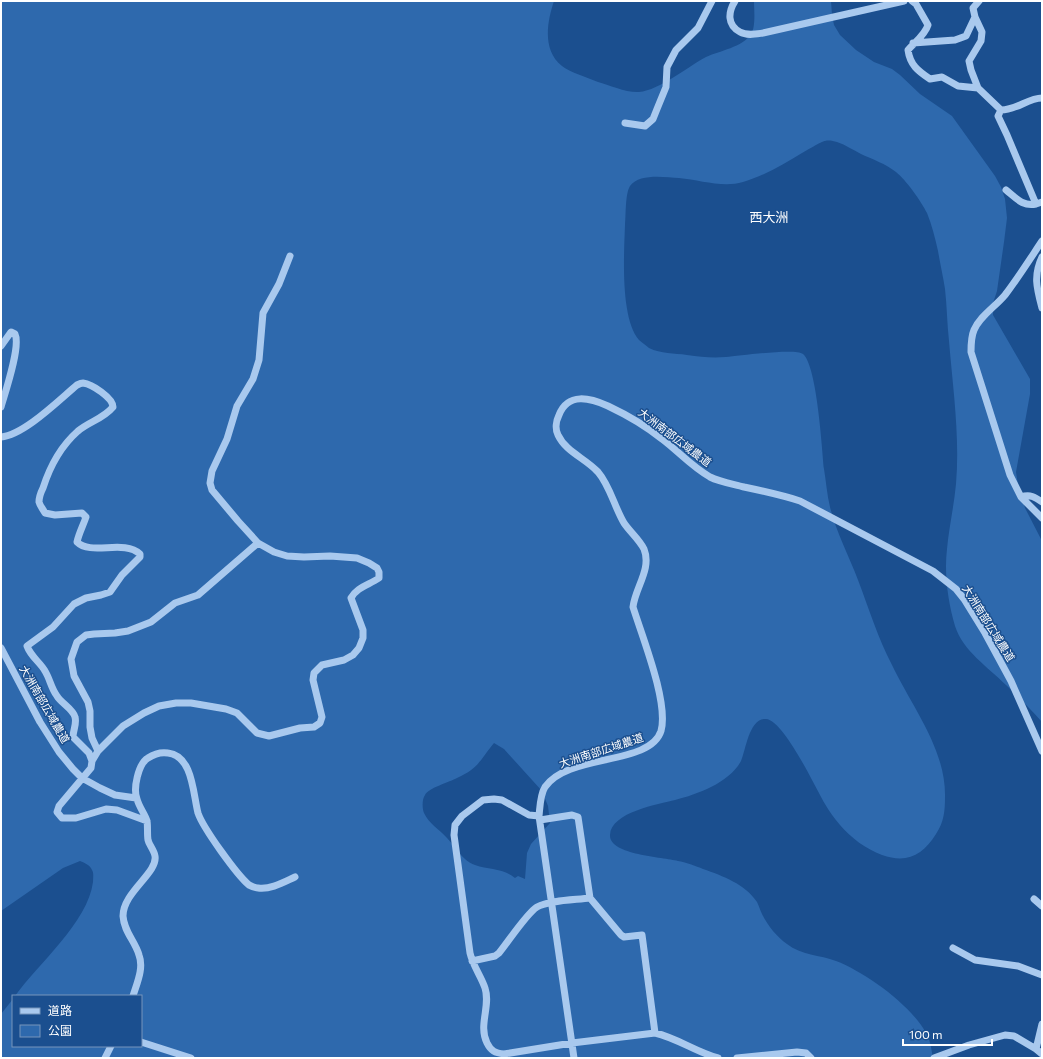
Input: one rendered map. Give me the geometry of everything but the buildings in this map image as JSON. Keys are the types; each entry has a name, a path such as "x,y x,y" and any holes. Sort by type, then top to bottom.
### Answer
{"street":[{"path":"625,123 645,126 653,119 666,87 667,67 676,50 698,28 712,1"},
{"path":"735,1 729,16 733,25 740,32 748,34 763,34 904,1"},
{"path":"912,1 916,4 928,25 926,32 913,43 908,50 910,59 917,70 930,79 942,77 958,86 978,88"},
{"path":"979,1 973,8 975,17 982,32 981,41 969,61 970,70 978,88 1001,110 1009,110 1034,99 1042,98"},
{"path":"913,43 955,40 966,36 975,17"},
{"path":"1001,110 998,116 1039,203 1028,206 1019,201 1006,190"},
{"path":"1042,241 1015,282 1003,297 981,319 974,330 971,340 971,352 975,368 1010,475 1022,497 1042,518"},
{"path":"147,820 117,810 106,809 76,818 62,818 57,812 59,806 90,768 98,751 123,726 159,706 176,703 191,703 226,709 237,713 257,733 269,736 300,728 314,727 320,723 322,717 313,680 314,673 322,666 344,660 353,655 359,648 363,630 351,598 358,589 379,578 377,568 369,562 356,558 330,556 287,556 274,552 258,543 219,500 212,490 210,483 212,471 227,439 237,406 253,379 259,360 263,313 290,256"},
{"path":"1042,257 1038,265 1036,276 1042,308"},
{"path":"1,346 11,332 15,334 17,338 14,358 1,407"},
{"path":"1,437 8,437 33,421 77,385 83,383 109,397 113,402 113,407 107,414 80,430 69,440 58,455 47,476 39,499 39,505 45,513 82,513 86,517 83,527 78,534 77,542 80,545 89,547 120,547 136,550 140,554 140,557 122,575 110,592 86,598 74,604 53,627 28,646 30,654 45,671 57,697 74,714 76,723 73,737 89,753 92,761"},
{"name":"大洲南部広域農道","path":"574,1058 540,818 540,803 545,788 554,777 581,766 641,751 650,746 657,739 661,731 663,719 660,691 633,607 634,597 645,572 646,562 644,550 640,542 619,514 604,480 596,470 563,445 557,433 556,421 562,408 571,401 581,398 592,400 625,414 662,439 686,460 712,478 726,483 784,495 800,501 933,571 948,582 964,599 998,655 1042,751"},
{"path":"1022,497 1028,495 1042,502"},
{"path":"98,751 92,738 88,702 74,676 71,659 77,642 86,635 128,631 151,622 175,603 198,595 258,543"},
{"name":"大洲南部広域農道","path":"1,648 40,722 59,752 82,778 115,795 136,798"},
{"path":"133,995 141,964 139,954 124,924 123,914 126,903 153,868 155,861 155,856 148,841 147,820 136,798 138,772 142,764 148,758 156,754 166,752 176,754 183,760 188,770 198,814 204,826 236,870 249,885 256,888 264,888 295,877"},
{"path":"655,1033 642,935 624,937 620,935 590,898 578,817 572,815 540,818 529,815 502,800 494,799 483,800 462,816 455,825 454,835 472,961 485,988 486,1000 483,1027 484,1036 490,1050 496,1053 504,1054 572,1043 655,1033 666,1036 718,1058"},
{"path":"472,961 495,956 499,953 531,913 538,907 552,903 590,898"},
{"path":"1034,899 1042,906"},
{"path":"953,948 975,960 1018,966 1042,975"},
{"path":"1036,1049 1042,1024"},
{"path":"934,1058 968,1045 1005,1035 1014,1036 1042,1054"},
{"path":"142,1042 191,1058"},
{"path":"105,1058 110,1047"},
{"path":"738,1058 797,1052 806,1053 811,1058"}],"green space":[{"path":"1,1 554,1 549,18 549,44 551,52 562,66 579,75 598,82 629,91 639,92 656,87 706,57 742,42 753,31 754,1 831,1 834,25 840,35 856,50 874,62 892,69 920,94 952,116 995,176 1005,199 1007,218 997,291 993,303 993,315 1030,379 1030,394 1016,472 1018,485 1025,508 1042,541 1042,722 970,651 959,635 955,626 947,588 946,568 948,541 956,484 957,449 956,413 948,335 946,295 932,227 927,213 913,191 896,172 888,167 837,142 830,141 820,143 766,173 735,184 719,184 679,178 646,177 639,179 630,186 626,199 624,285 629,317 633,330 639,340 649,348 668,353 702,357 726,357 779,352 798,352 803,354 808,362 812,374 815,390 830,507 839,535 882,644 934,745 944,779 945,802 944,816 939,830 926,847 920,852 907,858 891,858 876,853 854,839 844,830 827,807 790,742 773,722 766,719 760,720 752,729 741,761 729,776 703,791 684,798 637,810 618,820 612,827 610,835 612,842 618,847 627,851 687,863 740,885 757,902 770,927 792,948 848,966 873,981 899,1001 910,1011 926,1033 930,1042 933,1058 1,1058 1,1014 12,1000 12,1047 142,1047 142,995 16,995 61,942 82,912 89,897 93,882 93,871 90,867 80,861 63,868 1,911","holes":["494,743 504,749 542,791 548,806 550,823 531,844 527,853 525,879 518,876 515,878 506,872 480,867 467,861 429,820 423,809 423,799 427,792 470,771"]}],"district":[{"name":"西大洲","path":"769,217"}]}
